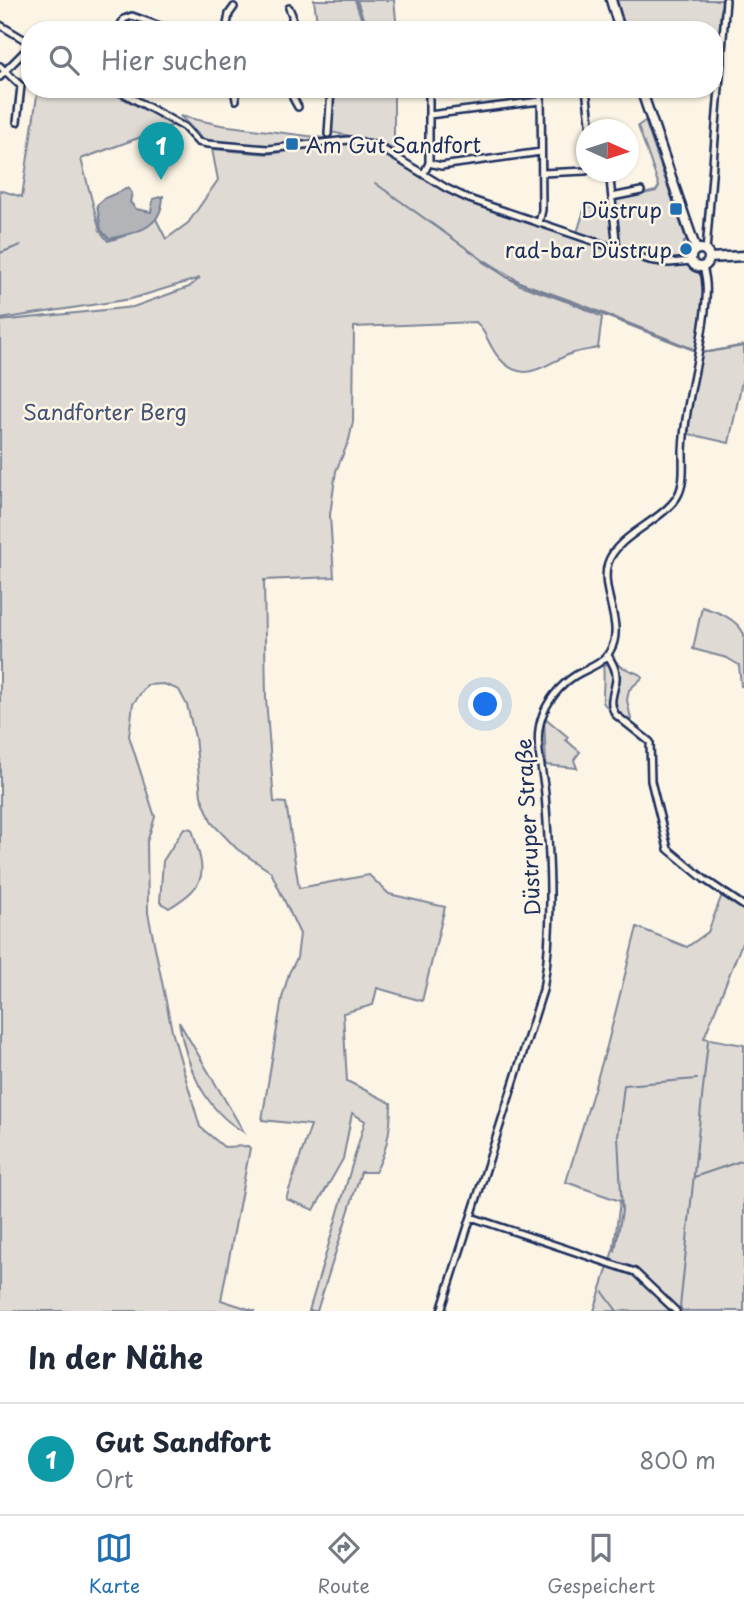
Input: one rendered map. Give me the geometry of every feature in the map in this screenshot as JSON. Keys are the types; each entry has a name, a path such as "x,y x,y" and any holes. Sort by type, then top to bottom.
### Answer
{"street":[{"path":"611,0 618,21"},
{"path":"723,34 726,0"},
{"path":"228,21 234,7"},
{"path":"289,8 292,21"},
{"path":"123,21 132,16 146,21"},
{"path":"0,24 21,39"},
{"path":"0,78 3,69 21,53"},
{"path":"3,69 21,86 17,122"},
{"path":"132,98 184,127 198,142 268,149 348,140 379,147 469,199 659,263 692,261"},
{"path":"293,98 298,107"},
{"path":"328,134 330,98"},
{"path":"424,173 429,163 429,98"},
{"path":"587,98 589,119"},
{"path":"644,98 704,253"},
{"path":"717,98 703,267 706,298 685,427 681,488 668,507 617,549 607,564 607,587 614,636 608,655 617,677 611,701 612,709 650,742 650,781 668,849 704,879 744,906"},
{"path":"429,115 541,101 540,223"},
{"path":"429,163 441,166 541,152"},
{"path":"542,173 576,171"},
{"path":"610,182 617,250"},
{"path":"612,197 641,191"},
{"path":"703,267 698,267 691,256 704,253 744,256"},
{"name":"Düstruper Straße","path":"442,1311 543,990 548,960 549,873 539,727 548,704 560,689 574,676 608,655"},
{"path":"471,1217 635,1272 676,1311"}],"green space":[{"path":"314,0 355,0 362,21 317,21"},
{"path":"357,0 394,0 396,21 364,21"},
{"path":"617,0 722,0 720,21 623,21"},
{"name":"Sandforter Berg","path":"37,98 122,98 174,125 81,159 100,231 108,241 124,236 155,217 166,239 188,223 218,180 212,149 268,154 298,150 297,146 348,140 379,147 446,188 576,236 585,207 610,207 616,200 656,191 659,186 639,129 639,125 645,121 687,242 684,242 684,256 677,259 675,265 688,265 703,277 704,298 696,350 522,283 486,261 483,262 520,285 602,317 598,348 570,354 527,372 509,367 500,359 476,322 354,327 353,422 349,440 336,471 330,515 334,577 264,580 266,698 274,802 286,803 299,888 369,875 389,894 445,907 422,1001 377,988 373,1005 343,1013 347,1081 391,1103 390,1121 388,1139 375,1172 361,1172 317,1311 309,1311 365,1121 352,1113 343,1159 314,1210 286,1199 311,1125 262,1120 282,998 289,973 297,958 300,934 271,872 237,849 212,823 201,796 195,737 187,705 179,690 164,684 147,685 133,704 129,736 155,817 147,842 148,913 172,1031 200,1127 224,1147 250,1148 221,1300 255,1311 0,1311 0,321 133,307 189,287 200,278 131,299 0,319 0,190 22,197"},
{"path":"327,98 394,98 394,150 380,142 325,131"},
{"path":"180,116 221,125 332,139 266,146 230,146 204,139"},
{"path":"744,346 744,372 729,443 689,434 689,419 701,353"},
{"path":"702,607 720,614 741,628 744,634 744,686 741,686 739,665 727,658 693,649"},
{"path":"615,661 642,678 629,690 627,700 632,724 611,711 603,702 603,666"},
{"path":"544,717 568,737 566,740 580,752 574,760 577,768 546,765"},
{"path":"184,828 192,829 200,855 201,875 192,891 169,908 160,902 163,861"},
{"path":"723,892 744,906 744,938 704,1038 744,1045 744,1311 594,1311 614,1247 620,1201 566,1182 607,1046 637,927 687,947 708,932"},
{"path":"179,1022 244,1132 218,1112 199,1085 186,1054"}],"shaded area":[{"path":"128,188 132,193 130,202 136,209 151,212 153,199 163,196 162,207 158,216 146,227 109,239 101,230 97,205 105,198"}],"waterway":[{"path":"375,183 508,278 696,351 709,352 744,345"},
{"path":"0,253 21,245"},
{"path":"683,1311 680,1307 708,1041"},
{"path":"615,1251 622,1211 618,1137 624,1085 697,1079"},
{"path":"694,1177 744,1160"},
{"path":"603,1292 617,1311"}],"place":[{"name":"Am Gut Sandfort","path":"292,144"},
{"name":"Gut Sandfort","path":"161,180"},
{"name":"Düstrup","path":"676,209"},
{"name":"rad-bar Düstrup","path":"686,249"}]}
